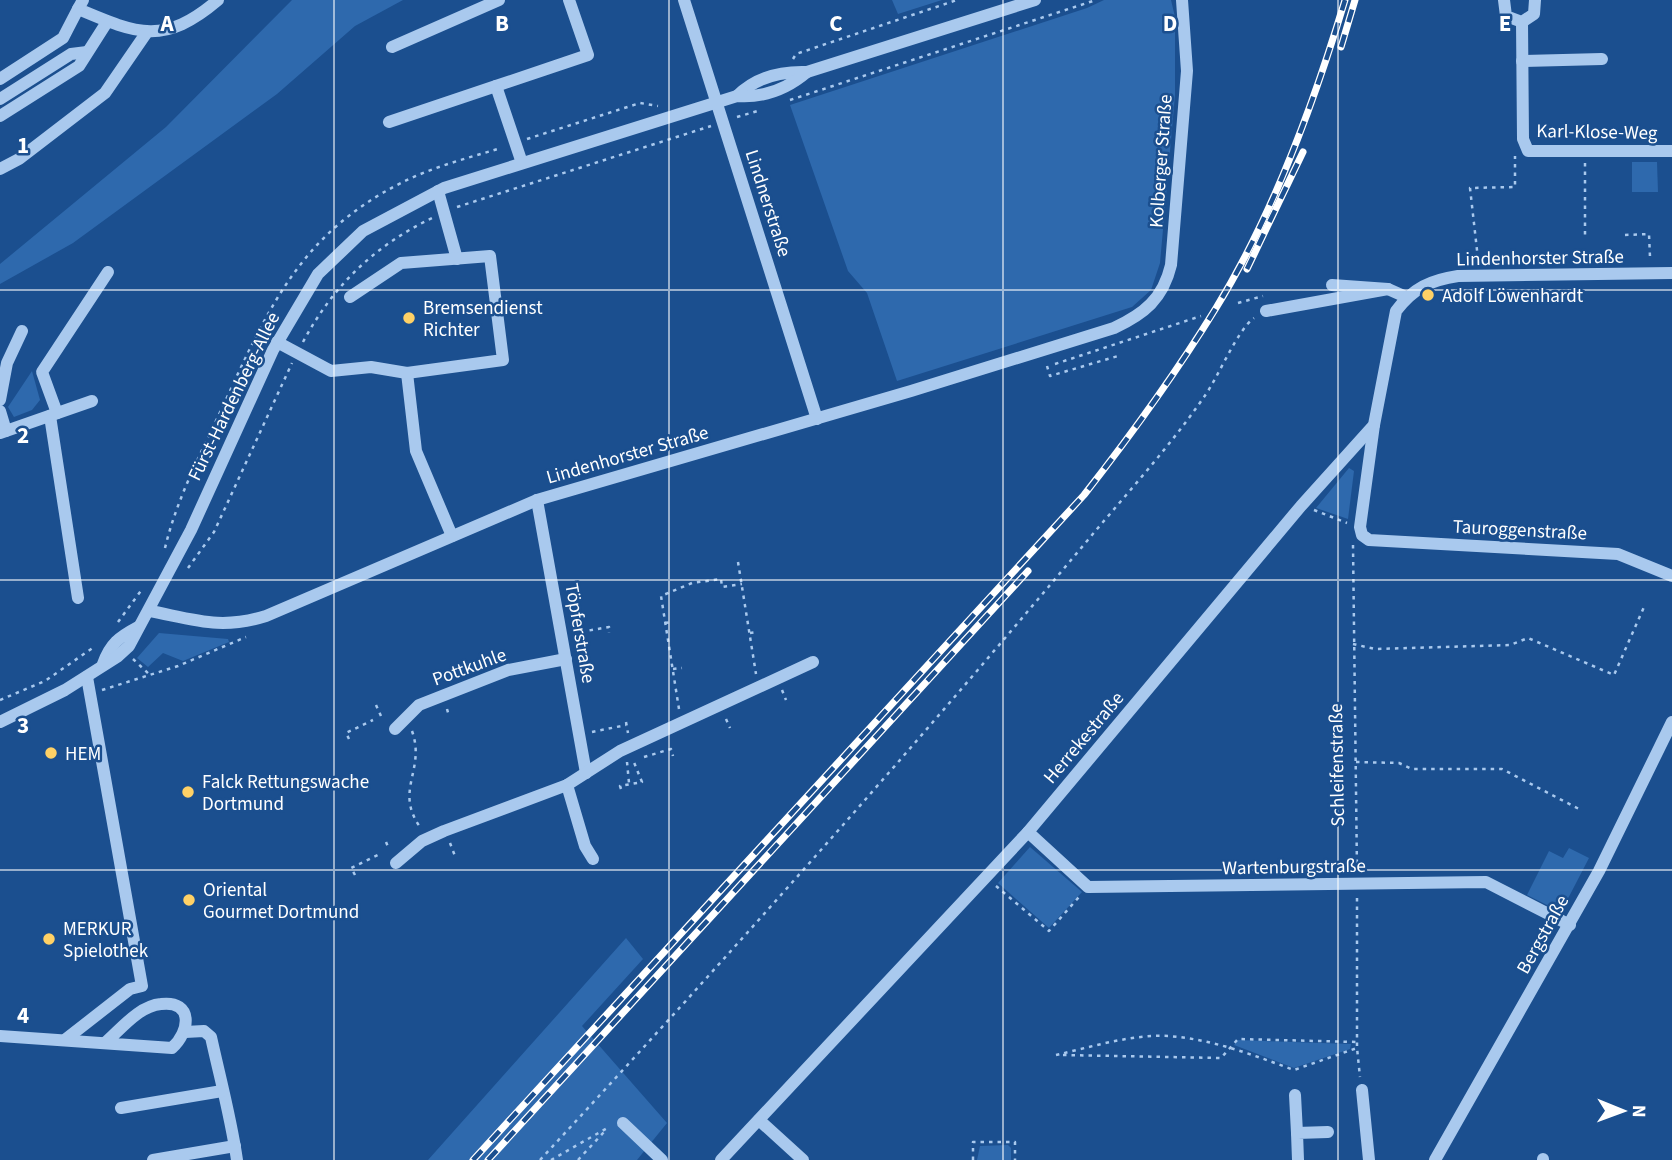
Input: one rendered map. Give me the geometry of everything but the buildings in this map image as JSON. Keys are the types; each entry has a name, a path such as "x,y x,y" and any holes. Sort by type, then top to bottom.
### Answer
{"street":[{"path":"0,79 63,38 81,5 107,22 130,31 158,32 201,15 218,0"},
{"path":"392,47 499,0"},
{"path":"389,122 588,55 569,0"},
{"name":"Lindnerstraße","path":"684,0 817,419"},
{"name":"Fürst-Hardenberg-Allee","path":"150,611 277,342 318,274 363,231 438,191 737,96 750,83 787,72 807,72 1035,0"},
{"name":"Kolberger Straße","path":"1142,315 1163,289 1171,265 1187,71 1182,0"},
{"path":"1504,0 1506,16 1522,22 1534,13 1535,0"},
{"path":"0,116 79,65 107,22"},
{"name":"Karl-Klose-Weg","path":"1522,22 1523,139 1528,151 1672,151"},
{"path":"0,169 19,159 105,93 147,32"},
{"path":"0,99 71,54 87,52"},
{"path":"1522,61 1602,59"},
{"path":"496,86 522,163"},
{"path":"438,191 457,259"},
{"path":"277,342 331,371 371,366 407,373 503,360 490,256 401,262 350,298"},
{"path":"78,598 54,415 43,372 108,272"},
{"name":"Lindenhorster Straße","path":"1406,298 1430,280 1458,276 1672,273"},
{"path":"1332,285 1388,289 1406,298 1396,311 1374,425 1361,531"},
{"path":"1266,311 1388,289"},
{"name":"Lindenhorster Straße","path":"150,611 211,624 238,624 267,616 537,500 817,419 1114,328 1142,315"},
{"path":"0,400 3,359 22,331"},
{"path":"407,373 416,451 452,536"},
{"path":"0,411 3,432 92,401"},
{"name":"Herrekestraße","path":"721,1160 1028,832 1301,506 1374,425"},
{"name":"Töpferstraße","path":"537,500 586,773"},
{"name":"Tauroggenstraße","path":"1361,531 1369,540 1618,554 1672,576"},
{"path":"0,722 15,717 87,677 117,657 129,646 150,611"},
{"name":"Pottkuhle","path":"395,729 419,705 508,670 566,659"},
{"path":"396,863 428,839 467,820 567,785 620,751 813,662"},
{"path":"66,1039 130,989 142,986 87,677"},
{"name":"Bergstraße","path":"1436,1160 1570,925 1672,722"},
{"path":"567,785 585,846 593,859"},
{"path":"1028,832 1088,887"},
{"name":"Wartenburgstraße","path":"1088,887 1486,882 1570,925"},
{"path":"0,1035 172,1048 185,1032 187,1024 184,1012 175,1005 161,1004 144,1009 106,1042"},
{"path":"185,1032 204,1031 211,1037 222,1091 228,1104 237,1160"},
{"path":"1363,1090 1369,1160"},
{"path":"121,1108 222,1091"},
{"path":"1295,1095 1298,1160"},
{"path":"759,1119 803,1160"},
{"path":"623,1123 662,1160"},
{"path":"1297,1133 1328,1132"},
{"path":"153,1160 235,1146"}],"path":[{"path":"796,54 957,0"},
{"path":"778,104 1097,0"},
{"path":"191,567 214,532 297,353 319,312 360,265 387,243 444,212 766,108"},
{"path":"1478,258 1470,188 1515,187 1514,156 1528,151"},
{"path":"1584,153 1585,235"},
{"path":"1625,235 1649,234 1650,257"},
{"path":"541,1158 814,857 1085,544 1185,424 1212,385 1245,326 1266,311"},
{"path":"1055,363 1201,316"},
{"path":"1047,366 1050,376 1118,356"},
{"path":"1301,506 1361,531"},
{"name":"Schleifenstraße","path":"1361,531 1353,544 1353,644 1357,1048 1363,1090"},
{"path":"738,562 758,687"},
{"path":"681,723 661,596 692,583 721,579 722,587 749,586"},
{"path":"1353,644 1375,649 1510,645 1528,638 1614,675 1644,607"},
{"path":"665,623 673,622"},
{"path":"579,637 586,631 608,627 610,633"},
{"path":"750,633 758,632"},
{"path":"91,693 150,675 246,637"},
{"path":"131,657 150,675"},
{"path":"673,669 682,668"},
{"path":"784,695 786,700"},
{"path":"376,705 381,716"},
{"path":"408,716 418,746 407,798 408,806 428,839"},
{"path":"349,739 346,733 373,720"},
{"path":"589,733 626,723 628,736"},
{"path":"621,789 620,786 642,782 633,760"},
{"path":"628,761 629,783"},
{"path":"1356,762 1399,763 1412,769 1502,769 1579,809"},
{"path":"386,842 389,849"},
{"path":"355,875 351,868 378,855"},
{"path":"994,883 1049,932 1088,887"},
{"path":"1357,1042 1238,1039 1230,1047 1221,1058 1056,1055 1122,1041 1167,1036 1230,1047 1293,1070 1357,1048"},
{"path":"541,1158 551,1160 608,1127 623,1123"},
{"path":"578,1160 608,1127"},
{"path":"973,1160 973,1142 1015,1142 1015,1160"}],"shaded area":[{"path":"292,0 403,0 355,26 277,94 73,243 0,284 0,264 166,127"},
{"path":"892,0 942,0 898,14"},
{"path":"1104,0 1171,0 1175,17 1175,95 1160,263 1151,290 1132,307 897,381 867,293 848,271 790,105 1087,8"},
{"path":"1632,162 1657,162 1658,192 1632,192"},
{"path":"32,371 40,400 32,410 14,417 8,407"},
{"path":"1349,468 1354,471 1348,519 1316,508"},
{"path":"159,633 228,639 229,642 183,661 163,653 148,667 137,658"},
{"path":"1030,847 1082,892 1049,928 998,883"},
{"path":"1569,848 1589,858 1561,912 1527,895 1549,851 1563,858"},
{"path":"626,938 643,959 582,1026 667,1123 637,1160 428,1160"},
{"path":"1238,1040 1351,1044 1350,1049 1294,1068 1234,1045"},
{"path":"1008,1145 1011,1148 1011,1160 977,1160 980,1146"}],"railway":[{"path":"473,1160 1084,495 1119,450 1201,332 1255,236 1305,119 1345,0"},
{"path":"1341,47 1355,0"},
{"path":"1247,269 1303,152"},
{"path":"488,1160 1028,571"}],"place":[{"name":"Adolf Löwenhardt","path":"1428,295"},
{"name":"Bremsendienst Richter","path":"409,318"},
{"name":"HEM","path":"51,753"},
{"name":"Falck Rettungswache Dortmund","path":"188,792"},
{"name":"Oriental Gourmet Dortmund","path":"189,900"},
{"name":"MERKUR Spielothek","path":"49,939"}]}
